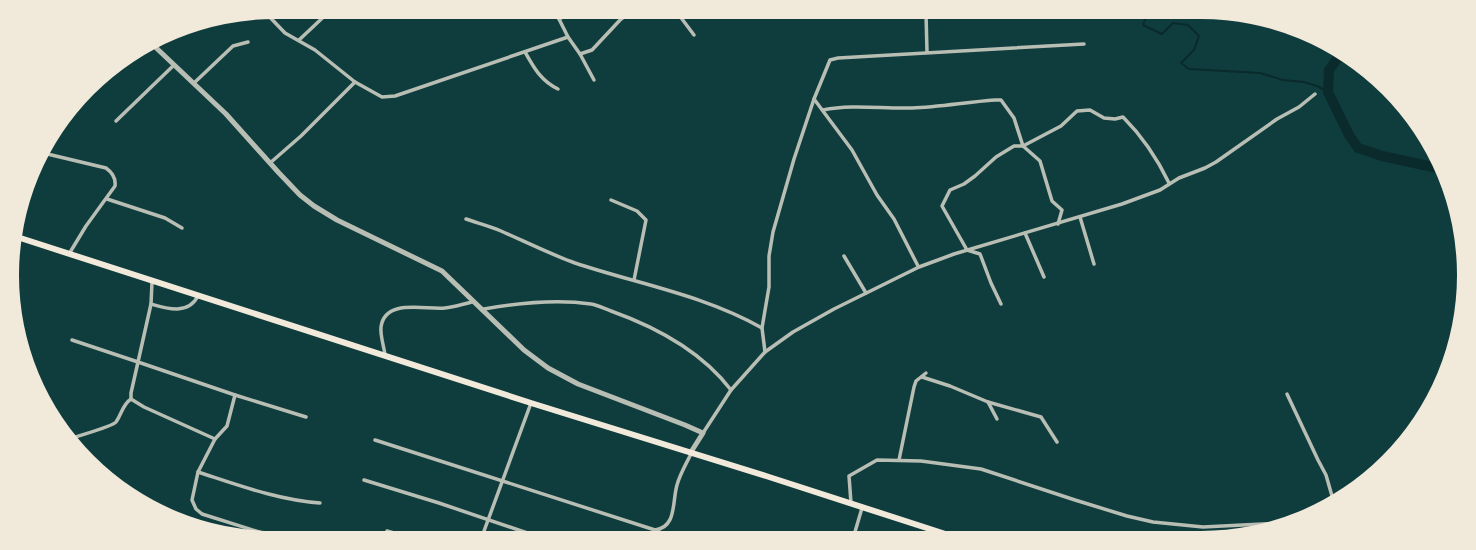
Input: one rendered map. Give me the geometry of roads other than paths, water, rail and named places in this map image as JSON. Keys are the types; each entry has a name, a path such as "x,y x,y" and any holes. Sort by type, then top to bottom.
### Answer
{"highway":[{"path":"22,238 932,531"}],"street":[{"path":"272,19 285,33 316,50 355,82 382,97 395,96 568,37"},
{"path":"299,40 322,19"},
{"path":"559,19 594,80"},
{"path":"580,54 592,50 621,19"},
{"path":"682,19 694,35"},
{"path":"926,19 927,52"},
{"path":"194,83 233,46 248,42"},
{"path":"765,352 762,328 769,288 769,256 773,232 814,99 830,61 838,58 927,52 1084,44"},
{"path":"157,49 226,114 300,195 314,206 442,271 524,350 548,368 578,384 703,433"},
{"path":"525,52 538,75 558,89"},
{"path":"116,121 174,65"},
{"path":"270,163 355,82"},
{"path":"375,440 628,523 655,530 662,529 668,525 677,485 691,452 731,390 765,352 793,332 919,267 967,250 1130,202 1160,190 1179,177 1216,162 1315,94"},
{"path":"814,99 852,149 919,267"},
{"path":"823,110 862,106 912,108 1000,100 1014,118 1023,146 1040,161 1052,201 1062,210 1058,224"},
{"path":"1001,303 980,254 967,250 942,206 950,190 964,184 996,157 1014,146 1023,146 1061,126 1077,111 1090,110 1104,118 1123,117 1138,132 1169,184"},
{"path":"50,155 106,168 116,181 107,199 69,254"},
{"path":"107,199 165,218 182,228"},
{"path":"611,200 637,211 646,220 634,280"},
{"path":"1080,217 1094,264"},
{"path":"466,219 498,229 560,258 697,299 741,316 762,328"},
{"path":"1025,233 1044,277"},
{"path":"844,256 866,293"},
{"path":"76,436 110,427 131,399 152,282"},
{"path":"150,304 182,310 191,305 198,296"},
{"path":"385,355 381,327 385,316 392,310 407,307 445,308 475,302"},
{"path":"482,310 549,302 592,304 631,318 696,355 723,379 731,390"},
{"path":"72,340 306,418"},
{"path":"899,460 914,387 916,381 924,375 988,402 1041,417 1058,442"},
{"path":"1287,394 1326,475 1332,495"},
{"path":"235,395 227,426 215,439 198,472 192,500 195,509 202,514 251,530"},
{"path":"131,399 215,439"},
{"path":"484,531 531,402"},
{"path":"988,402 997,419"},
{"path":"852,505 849,476 877,460 921,461 981,469 1074,500 1153,522 1203,527 1258,524"},
{"path":"198,472 272,495 320,503"},
{"path":"364,481 521,531"},
{"path":"855,531 862,508"}],"waterway":[{"path":"1145,19 1143,25 1162,34 1173,23 1188,25 1199,36 1194,50 1181,63 1189,69 1260,73 1283,80 1304,82 1328,92"},
{"path":"1337,59 1329,70 1328,92 1358,148 1432,167"}]}
